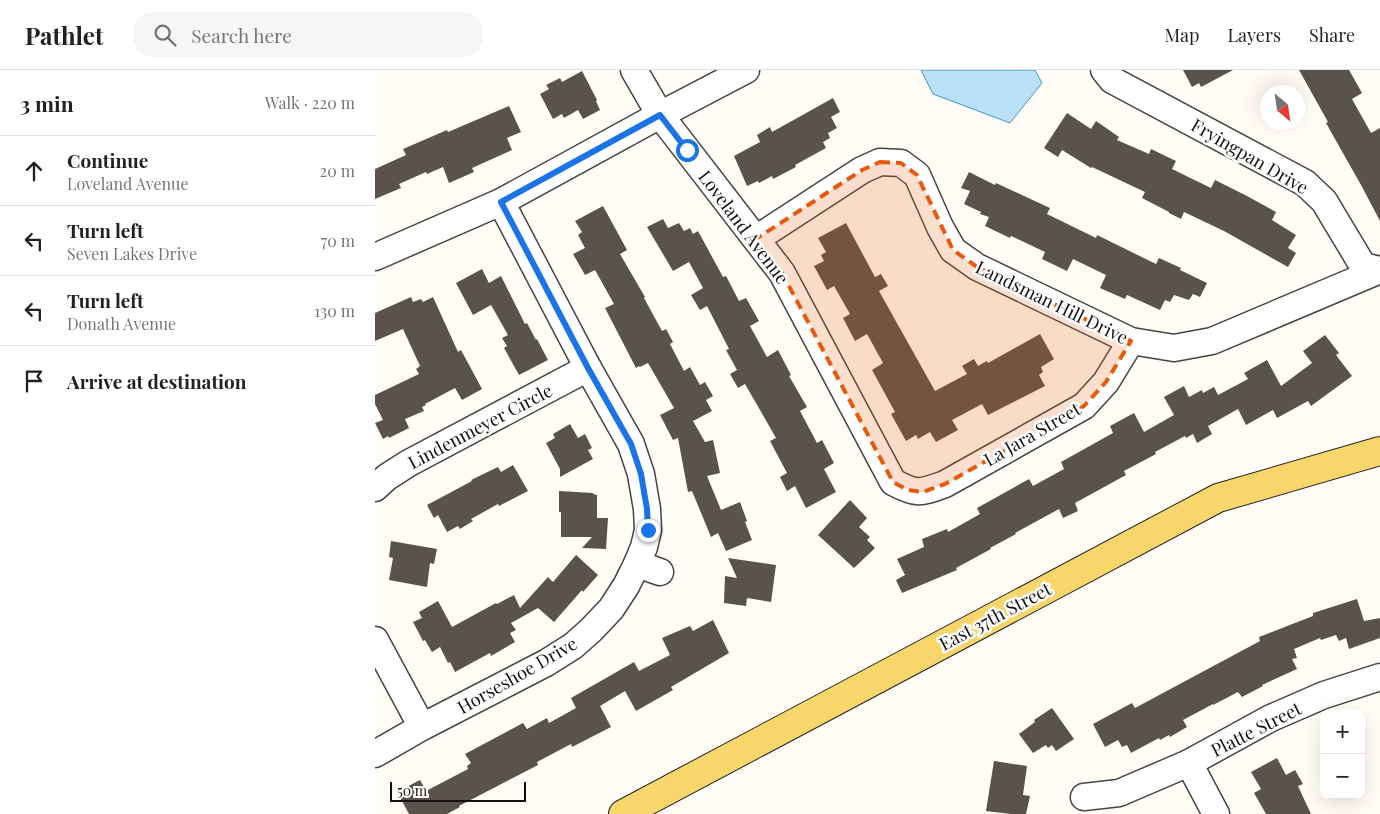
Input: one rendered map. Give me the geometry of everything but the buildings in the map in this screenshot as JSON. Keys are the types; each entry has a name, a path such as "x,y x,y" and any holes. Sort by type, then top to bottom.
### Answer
{"main road":[{"name":"East 37th Street","path":"623,814 1218,498 1380,451"}],"street":[{"name":"Loveland Avenue","path":"634,70 660,115 782,273 893,482 908,490"},
{"path":"375,257 501,202 746,70"},
{"name":"Fryingpan Drive","path":"1104,70 1112,80 1305,183 1324,201 1363,266 1377,269"},
{"name":"Landsman Hill Drive","path":"756,239 861,170 880,162 901,163 917,175 940,227 953,250 977,267 1131,341 1174,348 1212,341 1377,269"},
{"name":"Horseshoe Drive","path":"375,754 573,646 611,609 626,586 648,568 644,547 648,530 647,509 641,474 631,444 588,368 501,202"},
{"name":"La Jara Street","path":"908,490 923,492 945,484 1084,406 1106,382 1131,341"},
{"name":"Lindenmeyer Circle","path":"375,488 387,477 409,463 588,368"},
{"path":"375,640 422,727"},
{"name":"Platte Street","path":"1084,797 1119,793 1189,763 1271,718 1324,695 1380,677"},
{"path":"1189,763 1217,814"}],"highlighted area":[{"path":"880,162 901,163 917,175 953,250 977,267 1131,341 1106,382 1084,406 945,484 923,492 908,490 893,482 782,273 756,239 862,170"}],"water":[{"path":"921,70 1035,70 1042,83 1010,123 933,94"}],"route":[{"path":"648,530 647,509 641,474 631,444 588,368 501,202 660,115 687,150"}]}
